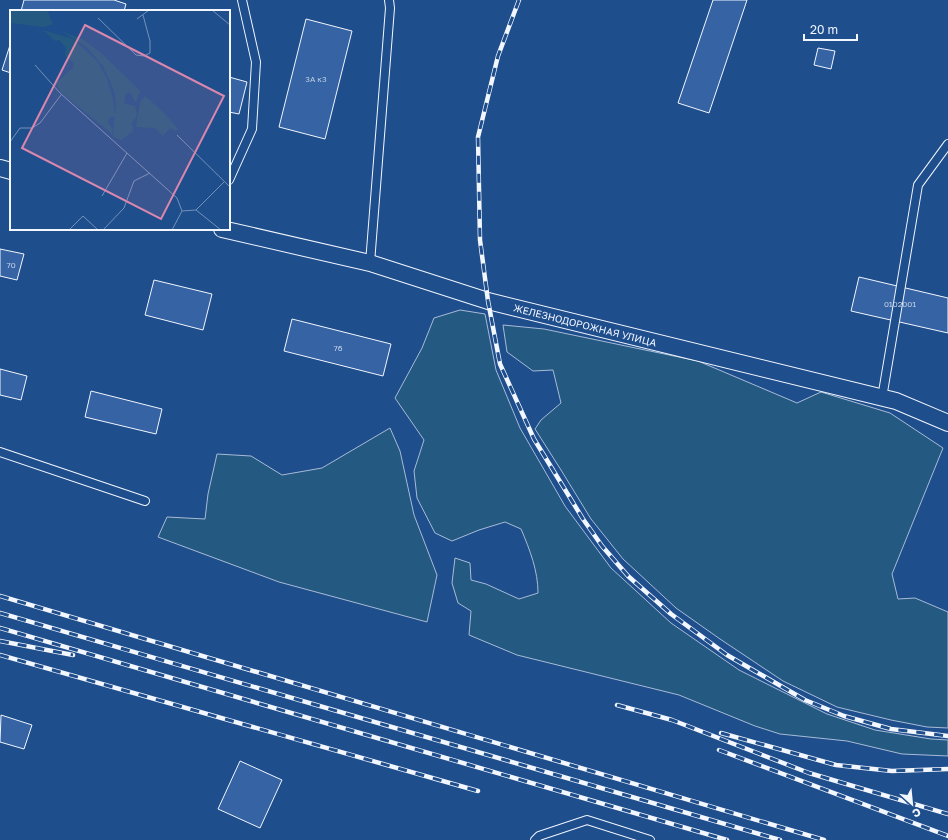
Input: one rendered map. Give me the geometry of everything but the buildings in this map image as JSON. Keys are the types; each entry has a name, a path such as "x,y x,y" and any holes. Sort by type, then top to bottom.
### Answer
{"street":[{"path":"0,168 10,171"},
{"name":"ЖЕЛЕЗНОДОРОЖНАЯ УЛИЦА","path":"226,230 370,263 488,301 882,398 896,402 948,423"}],"lane":[{"path":"230,178 252,129 256,62 242,0"},
{"path":"370,263 390,8 389,0"},
{"path":"882,398 918,185 948,144"},
{"path":"0,452 145,501"},
{"path":"535,840 539,836 587,820 650,840"}],"shaded area":[{"path":"460,310 485,314 496,370 520,428 565,506 611,568 671,623 739,670 827,714 875,730 931,739 948,740 948,756 902,754 847,741 780,734 755,726 679,695 517,655 469,635 471,611 458,603 452,583 455,558 470,563 471,580 486,584 519,599 538,593 538,585 533,561 521,529 505,522 479,530 452,541 435,533 417,498 414,471 424,440 395,398 422,348 434,318"},
{"path":"503,325 544,329 698,361 797,403 821,392 890,413 943,448 892,574 898,599 915,598 948,612 948,728 927,727 837,707 783,681 676,608 623,559 591,519 535,429 541,420 561,403 553,370 533,371 507,352"},
{"path":"390,428 400,451 414,515 437,575 427,622 279,582 158,537 167,517 205,519 208,494 217,454 251,456 282,475 322,468"}],"railway":[{"path":"519,0 498,56 478,137 480,240 488,301 500,364 534,439 583,519 602,546 628,576 671,614 727,655 805,700 844,716 891,729 948,736"},
{"path":"0,596 824,840"},
{"path":"0,613 780,840"},
{"path":"0,628 727,840"},
{"path":"0,641 73,655"},
{"path":"0,655 478,791"},
{"path":"617,705 672,720 809,773 948,814"},
{"path":"721,733 836,765 892,771 948,769"},
{"path":"719,750 948,836"}]}
